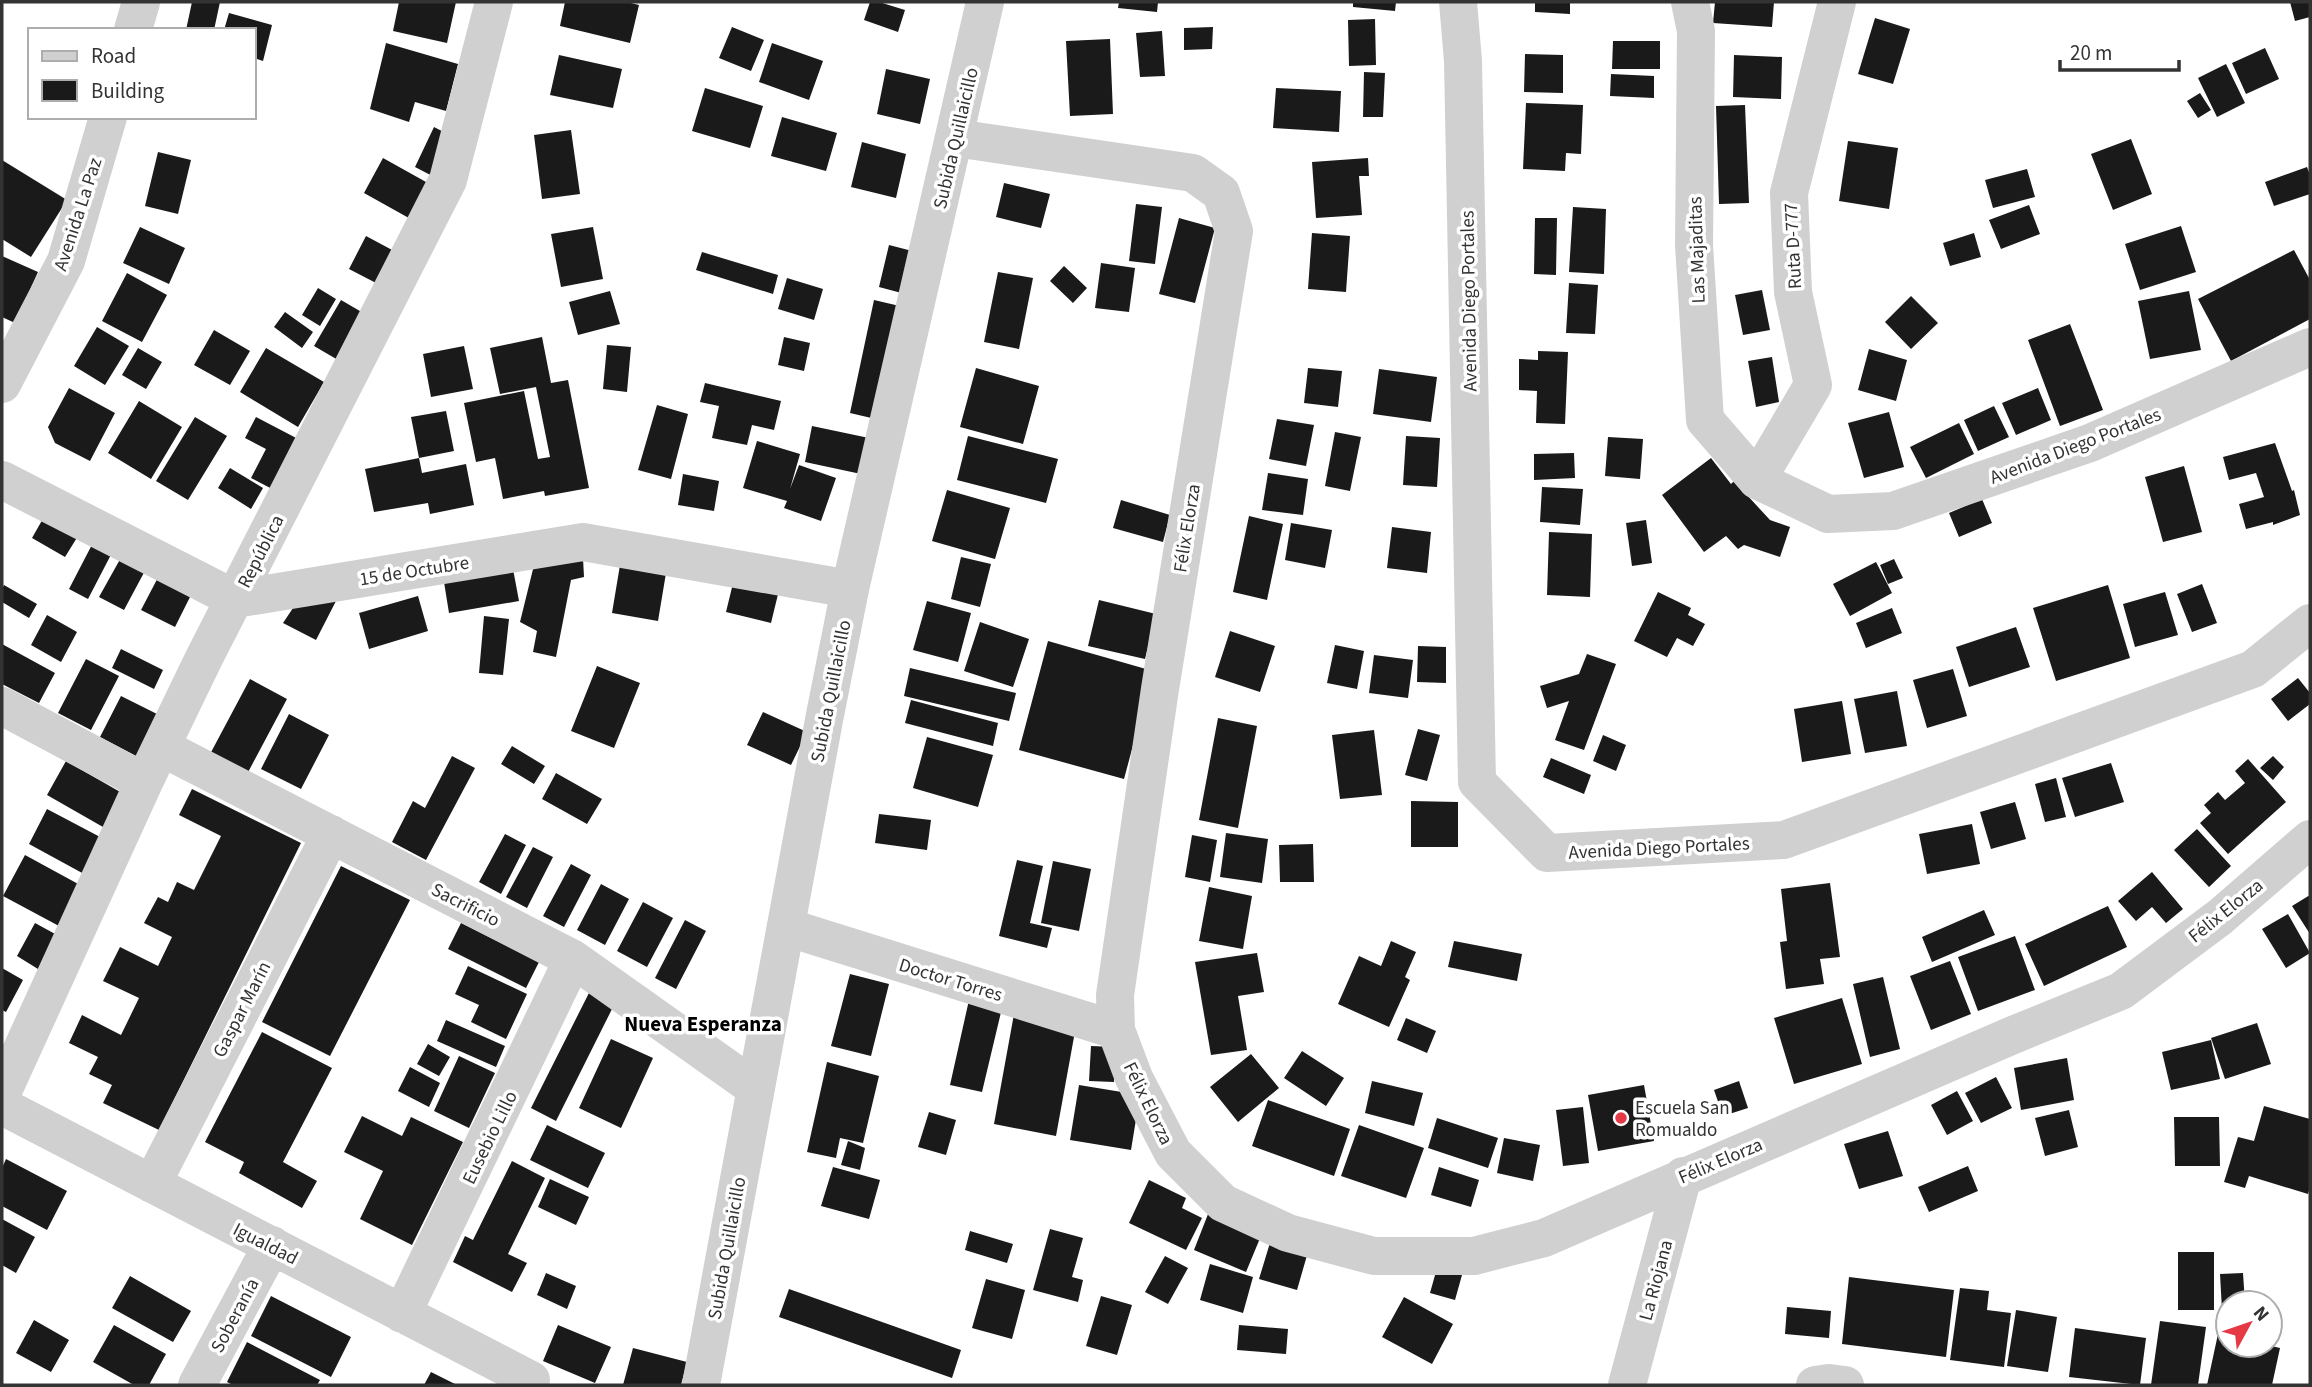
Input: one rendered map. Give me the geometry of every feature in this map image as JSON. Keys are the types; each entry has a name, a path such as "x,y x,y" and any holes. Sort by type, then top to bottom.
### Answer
{"street":[{"path":"134,28 141,2"},
{"name":"República","path":"2,1093 161,747 448,180 494,2"},
{"name":"Subida Quillaicillo","path":"701,1385 850,589 984,2"},
{"name":"Avenida Diego Portales","path":"1458,2 1464,75 1477,782 1547,853 1784,840 2253,670 2310,623"},
{"name":"Las Majaditas","path":"1690,2 1696,31 1694,245 1705,420 1757,480"},
{"name":"Ruta D-777","path":"1757,480 1813,385 1793,292 1789,193 1837,2"},
{"name":"Avenida La Paz","path":"2,384 66,261 106,119"},
{"name":"Félix Elorza","path":"955,138 1193,173 1221,193 1234,230 1160,689 1115,995 1116,1030 1134,1077 1173,1153 1223,1203 1288,1233 1374,1255 1474,1256 1544,1238 1683,1176 2120,991 2220,917 2310,839"},
{"name":"Avenida Diego Portales","path":"1757,480 1828,514 1893,512 2090,443 2310,347"},
{"path":"2,480 235,599"},
{"name":"15 de Octubre","path":"235,599 583,542 850,589"},
{"path":"2,706 144,782"},
{"name":"Sacrificio","path":"161,747 573,959 755,1088"},
{"name":"Gaspar Marín","path":"152,1184 331,834"},
{"name":"Doctor Torres","path":"786,927 1116,1030"},
{"name":"Eusebio Lillo","path":"402,1314 573,959"},
{"name":"Igualdad","path":"2,1106 272,1245 529,1382"},
{"name":"La Riojana","path":"1627,1385 1683,1176"},
{"name":"Soberanía","path":"197,1385 272,1245"},
{"path":"1815,1385 1845,1385"}],"building":[{"path":"192,2 220,2 214,28 186,28"},
{"path":"399,2 456,2 447,43 393,31"},
{"path":"565,2 627,2 639,5 630,43 560,26"},
{"path":"870,2 905,10 898,32 864,20"},
{"path":"1119,2 1158,2 1157,12 1118,8"},
{"path":"1353,2 1396,2 1395,11 1353,7"},
{"path":"1535,2 1570,2 1570,14 1535,12"},
{"path":"1715,2 1774,2 1772,27 1713,23"},
{"path":"2290,2 2310,2 2310,17 2295,21"},
{"path":"229,13 272,25 263,61 256,59 256,28 225,28"},
{"path":"1875,18 1910,29 1893,84 1858,74"},
{"path":"1375,19 1376,65 1349,66 1348,20"},
{"path":"732,27 764,40 751,71 719,58"},
{"path":"1213,27 1212,49 1184,50 1184,28"},
{"path":"1162,31 1165,76 1140,77 1136,33"},
{"path":"1110,39 1113,114 1070,116 1066,41"},
{"path":"1613,41 1660,41 1660,69 1612,69"},
{"path":"386,43 458,64 446,111 415,102 409,122 370,109"},
{"path":"772,43 823,61 809,100 759,82"},
{"path":"2265,48 2279,79 2246,94 2232,63"},
{"path":"1525,54 1563,55 1563,93 1524,92"},
{"path":"559,55 622,69 613,108 550,95"},
{"path":"1734,55 1782,57 1781,99 1733,97"},
{"path":"2226,64 2245,103 2217,117 2198,78"},
{"path":"886,69 930,79 920,124 877,114"},
{"path":"1364,72 1385,73 1383,117 1363,117"},
{"path":"1611,74 1654,76 1654,98 1610,96"},
{"path":"705,88 763,106 750,148 692,131"},
{"path":"1276,88 1341,91 1339,132 1273,128"},
{"path":"2200,93 2211,110 2198,118 2187,101"},
{"path":"1526,103 1583,105 1581,154 1566,153 1565,171 1523,169"},
{"path":"1745,105 1749,203 1719,204 1716,106"},
{"path":"782,117 837,133 826,171 771,156"},
{"path":"434,127 463,142 444,182 415,167"},
{"path":"571,130 580,194 542,199 534,135"},
{"path":"2131,139 2152,194 2113,210 2091,154"},
{"path":"1848,141 1898,148 1889,209 1839,201"},
{"path":"862,142 906,154 896,198 851,187"},
{"path":"158,152 191,160 178,214 145,206"},
{"path":"383,158 435,187 416,222 364,193"},
{"path":"1368,158 1369,176 1359,176 1362,215 1316,218 1312,162"},
{"path":"2,160 67,200 31,257 2,239"},
{"path":"2307,167 2310,194 2274,206 2265,182"},
{"path":"2027,169 2035,197 1993,208 1985,180"},
{"path":"1004,183 1050,194 1041,228 996,217"},
{"path":"1136,204 1162,207 1155,264 1129,261"},
{"path":"2029,205 2040,234 2001,249 1989,220"},
{"path":"1573,207 1606,209 1604,274 1569,272"},
{"path":"1179,218 1215,228 1195,303 1159,294"},
{"path":"1535,218 1557,218 1556,275 1534,274"},
{"path":"2181,226 2196,272 2140,290 2125,244"},
{"path":"140,227 185,248 169,284 123,263"},
{"path":"593,227 603,279 561,287 551,234"},
{"path":"1312,233 1350,236 1346,292 1308,289"},
{"path":"1974,233 1981,257 1950,266 1943,243"},
{"path":"366,236 394,251 376,283 349,269"},
{"path":"889,245 920,253 909,295 879,287"},
{"path":"2294,250 2310,280 2310,319 2231,361 2198,299"},
{"path":"702,252 778,275 773,294 696,270"},
{"path":"2,256 38,272 15,323 2,317"},
{"path":"1101,263 1135,268 1129,312 1095,308"},
{"path":"1064,266 1087,288 1073,303 1050,281"},
{"path":"998,272 1033,278 1019,349 984,342"},
{"path":"127,273 167,295 142,342 102,321"},
{"path":"787,278 823,289 814,320 778,309"},
{"path":"1569,283 1598,285 1595,334 1566,333"},
{"path":"318,288 336,299 320,326 302,315"},
{"path":"1762,290 1770,330 1743,335 1735,295"},
{"path":"610,291 620,324 578,335 569,302"},
{"path":"2189,291 2201,350 2150,359 2138,301"},
{"path":"1911,296 1938,323 1911,349 1885,322"},
{"path":"341,300 377,321 350,367 314,346"},
{"path":"874,300 904,307 880,420 850,413"},
{"path":"285,312 313,332 302,348 274,327"},
{"path":"2070,324 2103,410 2060,426 2028,340"},
{"path":"97,327 129,346 105,385 74,366"},
{"path":"214,330 250,351 230,385 194,365"},
{"path":"542,337 551,383 568,380 589,488 545,496 544,491 503,499 495,458 476,462 464,403 524,391 538,459 550,457 536,387 500,394 490,348"},
{"path":"784,337 810,343 804,371 778,365"},
{"path":"607,345 631,347 627,392 603,389"},
{"path":"464,346 473,389 431,397 423,354"},
{"path":"138,348 162,362 146,389 122,375"},
{"path":"266,348 324,382 298,427 240,392"},
{"path":"1869,349 1907,360 1896,401 1858,390"},
{"path":"1538,351 1568,352 1565,424 1536,423 1537,391 1519,390 1519,359 1538,360"},
{"path":"1772,357 1779,402 1756,407 1748,361"},
{"path":"976,368 1039,386 1023,444 960,427"},
{"path":"1308,368 1342,371 1338,407 1304,403"},
{"path":"1379,369 1437,377 1431,422 1373,414"},
{"path":"705,383 781,401 774,430 752,425 747,445 712,438 719,406 700,402"},
{"path":"69,388 115,413 90,461 55,443 48,427"},
{"path":"2038,388 2051,420 2016,435 2002,403"},
{"path":"139,401 182,427 151,479 108,453"},
{"path":"657,405 688,414 671,479 638,470"},
{"path":"1994,406 2009,437 1978,451 1964,420"},
{"path":"446,411 454,451 419,458 411,417"},
{"path":"1889,412 1904,467 1864,478 1848,423"},
{"path":"195,417 227,436 188,500 156,481"},
{"path":"256,417 300,440 274,490 251,478 266,449 245,438"},
{"path":"1277,419 1314,425 1306,466 1269,459"},
{"path":"1959,423 1974,454 1926,478 1910,447"},
{"path":"812,426 869,438 861,474 805,462"},
{"path":"1335,432 1361,437 1350,491 1325,486"},
{"path":"968,436 1058,459 1046,503 957,480"},
{"path":"1406,436 1440,438 1437,487 1403,485"},
{"path":"1608,437 1643,439 1640,479 1605,476"},
{"path":"757,441 800,454 790,489 799,465 836,478 821,521 784,508 787,501 743,488"},
{"path":"2275,443 2292,491 2294,490 2300,515 2273,525 2273,522 2246,529 2239,504 2264,497 2256,473 2229,480 2223,457"},
{"path":"1574,453 1575,478 1534,480 1534,454"},
{"path":"419,458 422,473 466,464 474,505 430,514 428,503 374,512 365,469"},
{"path":"1711,458 1731,484 1734,481 1770,520 1790,527 1780,557 1744,545 1738,549 1726,536 1704,552 1662,495"},
{"path":"2184,466 2202,532 2163,542 2145,477"},
{"path":"230,468 263,488 251,509 218,488"},
{"path":"1268,473 1308,479 1303,515 1262,510"},
{"path":"683,474 719,481 714,511 678,505"},
{"path":"1542,487 1583,489 1580,525 1540,522"},
{"path":"947,490 1010,508 995,559 932,541"},
{"path":"1982,499 1992,523 1959,537 1949,513"},
{"path":"1121,500 1170,515 1163,542 1113,528"},
{"path":"49,508 83,528 65,557 32,538"},
{"path":"1249,516 1283,524 1267,600 1233,592"},
{"path":"1646,520 1652,563 1632,566 1626,523"},
{"path":"1291,523 1332,530 1325,568 1285,560"},
{"path":"1392,527 1431,532 1427,573 1387,568"},
{"path":"1549,532 1592,534 1590,597 1547,595"},
{"path":"97,535 116,545 88,599 69,589"},
{"path":"123,554 147,567 124,610 99,597"},
{"path":"961,557 991,564 980,607 951,599"},
{"path":"583,558 584,577 571,580 556,657 533,652 537,631 520,622 535,561"},
{"path":"1894,559 1903,578 1888,584 1880,565"},
{"path":"1876,562 1892,593 1850,616 1833,584"},
{"path":"620,565 666,573 658,621 612,613"},
{"path":"164,566 197,583 175,627 141,610"},
{"path":"513,569 519,601 449,613 444,582"},
{"path":"735,575 780,586 771,623 726,612"},
{"path":"2202,584 2217,623 2192,632 2177,594"},
{"path":"4,585 37,604 29,618 2,602"},
{"path":"2108,585 2130,658 2056,681 2033,608"},
{"path":"1658,592 1691,608 1688,615 1705,624 1693,646 1677,638 1667,657 1634,641"},
{"path":"2165,592 2178,635 2135,647 2123,604"},
{"path":"301,596 336,601 316,640 283,623"},
{"path":"418,596 428,631 369,649 359,613"},
{"path":"1099,600 1156,614 1145,659 1088,646"},
{"path":"927,601 971,613 958,662 913,650"},
{"path":"1892,608 1902,633 1866,648 1856,623"},
{"path":"47,615 77,632 61,662 31,645"},
{"path":"484,616 509,619 503,675 479,673"},
{"path":"980,622 1029,639 1013,687 964,671"},
{"path":"2016,627 2030,667 1969,687 1956,647"},
{"path":"1230,631 1275,646 1260,692 1215,677"},
{"path":"1048,641 1153,671 1124,779 1019,750"},
{"path":"2,644 55,673 39,703 2,684"},
{"path":"1335,645 1364,651 1357,689 1327,683"},
{"path":"1418,646 1446,647 1446,683 1417,682"},
{"path":"121,649 163,670 154,689 112,668"},
{"path":"1587,654 1616,664 1584,750 1555,740 1569,701 1547,708 1540,686 1579,674"},
{"path":"1374,655 1413,660 1408,698 1369,693"},
{"path":"86,659 119,676 91,730 58,713"},
{"path":"597,666 640,683 614,748 571,731"},
{"path":"910,668 1016,693 1009,721 904,696"},
{"path":"1953,669 1967,716 1927,728 1913,680"},
{"path":"2298,678 2310,693 2310,704 2288,721 2271,699"},
{"path":"250,679 287,699 246,776 209,756"},
{"path":"1897,691 1907,746 1865,753 1854,699"},
{"path":"121,696 161,716 140,758 100,737"},
{"path":"911,700 998,723 993,746 905,723"},
{"path":"1842,701 1851,754 1802,762 1794,709"},
{"path":"763,712 807,732 791,765 747,745"},
{"path":"289,714 329,735 301,789 261,769"},
{"path":"1218,718 1257,726 1238,828 1199,820"},
{"path":"1418,729 1440,735 1427,781 1405,775"},
{"path":"1374,730 1382,795 1340,799 1332,735"},
{"path":"1603,735 1626,745 1616,771 1593,761"},
{"path":"927,737 993,755 978,807 913,788"},
{"path":"512,746 545,766 534,784 501,764"},
{"path":"452,756 475,768 426,860 392,842 413,801 425,808"},
{"path":"2273,756 2284,767 2273,780 2260,768"},
{"path":"1551,758 1591,775 1584,794 1543,777"},
{"path":"2248,759 2286,802 2228,854 2200,823 2211,813 2204,805 2218,792 2225,800 2245,783 2235,771"},
{"path":"66,761 122,793 103,827 47,795"},
{"path":"2111,763 2124,802 2075,817 2062,778"},
{"path":"556,773 602,799 587,824 542,799"},
{"path":"2056,778 2066,817 2045,822 2035,784"},
{"path":"192,789 301,843 159,1130 103,1103 112,1085 89,1074 98,1057 69,1043 82,1015 121,1035 139,998 103,981 120,947 158,966 172,937 144,923 158,897 168,902 177,882 194,890 221,836 179,815"},
{"path":"1411,801 1458,802 1458,847 1411,847"},
{"path":"2015,802 2026,839 1991,849 1980,812"},
{"path":"47,809 102,838 84,874 29,844"},
{"path":"879,814 931,820 927,850 875,843"},
{"path":"1972,824 1980,864 1927,874 1919,834"},
{"path":"2197,829 2231,866 2209,887 2174,850"},
{"path":"1226,833 1268,839 1262,883 1220,877"},
{"path":"505,834 526,845 501,894 479,882"},
{"path":"1192,835 1217,840 1210,882 1185,877"},
{"path":"1313,844 1314,882 1280,882 1279,845"},
{"path":"533,847 553,857 527,908 506,897"},
{"path":"25,855 80,885 59,926 3,896"},
{"path":"1017,860 1043,866 1030,923 1052,928 1047,948 999,936"},
{"path":"1053,861 1091,869 1079,931 1041,923"},
{"path":"571,864 591,875 564,927 543,916"},
{"path":"341,866 410,900 330,1056 262,1022"},
{"path":"2152,872 2183,909 2166,923 2152,907 2136,921 2118,901"},
{"path":"1830,883 1840,957 1820,959 1824,984 1786,989 1780,942 1787,941 1781,889"},
{"path":"601,884 629,899 605,945 577,930"},
{"path":"1209,887 1252,896 1243,949 1199,941"},
{"path":"2310,895 2310,934 2292,906"},
{"path":"643,902 673,918 647,967 617,951"},
{"path":"2108,906 2127,947 2044,986 2025,944"},
{"path":"1984,910 1995,935 1932,962 1922,937"},
{"path":"2288,914 2310,953 2286,968 2262,929"},
{"path":"685,920 706,931 676,989 655,978"},
{"path":"35,923 57,935 38,969 17,956"},
{"path":"461,923 539,962 526,988 448,949"},
{"path":"2015,936 2035,990 1978,1011 1958,957"},
{"path":"1391,941 1416,952 1405,977 1410,980 1389,1027 1338,1004 1359,956 1381,966"},
{"path":"1454,941 1522,954 1517,981 1448,967"},
{"path":"1257,953 1264,992 1238,996 1247,1050 1211,1055 1195,962"},
{"path":"1950,961 1971,1014 1931,1030 1910,976"},
{"path":"468,966 527,994 506,1039 471,1022 479,1005 455,994"},
{"path":"2,968 23,980 6,1012 2,1010"},
{"path":"850,974 889,984 871,1056 831,1046"},
{"path":"1883,977 1900,1049 1870,1057 1853,984"},
{"path":"593,985 618,997 556,1121 531,1108"},
{"path":"1842,998 1862,1064 1794,1084 1774,1018"},
{"path":"969,1000 1002,1008 982,1092 950,1085"},
{"path":"1016,1003 1078,1015 1056,1136 994,1124"},
{"path":"1406,1018 1436,1031 1427,1053 1397,1040"},
{"path":"446,1020 505,1046 496,1067 437,1041"},
{"path":"2257,1023 2271,1064 2225,1079 2211,1038"},
{"path":"262,1032 332,1068 283,1162 317,1181 302,1208 239,1173 244,1162 205,1142"},
{"path":"611,1039 653,1058 621,1128 579,1108"},
{"path":"2211,1040 2220,1079 2171,1090 2162,1052"},
{"path":"428,1044 450,1057 439,1076 417,1064"},
{"path":"1091,1046 1115,1047 1114,1082 1089,1081"},
{"path":"1302,1051 1344,1078 1326,1106 1284,1078"},
{"path":"1251,1054 1279,1088 1238,1122 1210,1087"},
{"path":"459,1056 495,1073 469,1128 434,1111"},
{"path":"2067,1058 2074,1100 2021,1110 2014,1068"},
{"path":"827,1062 879,1076 863,1143 840,1138 836,1158 807,1152"},
{"path":"410,1067 440,1083 429,1107 398,1091"},
{"path":"1996,1077 2012,1108 1981,1123 1965,1093"},
{"path":"1372,1081 1423,1093 1414,1126 1365,1113"},
{"path":"1739,1081 1748,1108 1723,1116 1714,1090"},
{"path":"1079,1085 1140,1095 1131,1150 1070,1140"},
{"name":"Escuela San Romualdo","path":"1644,1085 1654,1141 1598,1151 1588,1095"},
{"path":"1957,1091 1973,1121 1947,1135 1931,1105"},
{"path":"1268,1100 1350,1129 1334,1176 1252,1146"},
{"path":"2264,1106 2310,1119 2308,1194 2249,1176 2245,1188 2224,1182 2238,1137 2254,1141"},
{"path":"1583,1107 1589,1163 1563,1166 1556,1110"},
{"path":"2069,1110 2078,1147 2045,1156 2035,1118"},
{"path":"929,1112 956,1120 946,1155 918,1147"},
{"path":"362,1116 402,1136 411,1117 463,1142 412,1245 360,1219 383,1171 344,1152"},
{"path":"2174,1117 2219,1117 2220,1166 2175,1166"},
{"path":"1437,1118 1498,1138 1488,1168 1428,1148"},
{"path":"547,1125 605,1153 588,1188 530,1160"},
{"path":"1359,1125 1424,1148 1406,1198 1341,1176"},
{"path":"1888,1131 1903,1176 1859,1189 1844,1144"},
{"path":"1504,1138 1540,1145 1533,1181 1497,1173"},
{"path":"848,1141 865,1148 860,1170 841,1165"},
{"path":"6,1159 67,1191 47,1230 2,1206 2,1168"},
{"path":"512,1161 545,1178 508,1254 527,1263 512,1292 453,1262 465,1236 473,1240"},
{"path":"1968,1166 1978,1191 1929,1212 1918,1187"},
{"path":"833,1167 880,1180 869,1219 821,1206"},
{"path":"1439,1167 1479,1180 1471,1207 1431,1195"},
{"path":"550,1179 589,1197 576,1225 538,1207"},
{"path":"1149,1180 1186,1198 1182,1208 1202,1218 1186,1250 1129,1223"},
{"path":"1210,1209 1263,1231 1246,1272 1194,1250"},
{"path":"2,1219 35,1237 16,1273 2,1265"},
{"path":"1050,1229 1083,1238 1072,1277 1083,1280 1078,1302 1033,1290"},
{"path":"970,1231 1013,1244 1007,1263 965,1250"},
{"path":"1273,1233 1310,1245 1297,1290 1259,1279"},
{"path":"2178,1252 2214,1252 2214,1310 2178,1310"},
{"path":"1165,1256 1188,1268 1168,1304 1145,1292"},
{"path":"1210,1264 1253,1277 1243,1313 1200,1300"},
{"path":"1437,1268 1462,1275 1455,1300 1430,1293"},
{"path":"546,1273 576,1286 567,1309 537,1295"},
{"path":"2243,1273 2244,1289 2221,1289 2220,1274"},
{"path":"130,1276 191,1311 173,1342 112,1308"},
{"path":"1849,1277 1954,1290 1946,1357 1842,1344"},
{"path":"986,1279 1025,1290 1012,1339 972,1328"},
{"path":"1960,1288 1989,1291 1987,1310 2011,1313 2004,1367 1950,1360"},
{"path":"789,1289 961,1350 952,1378 779,1317"},
{"path":"271,1296 351,1337 331,1377 251,1336"},
{"path":"1101,1296 1132,1305 1117,1355 1086,1346"},
{"path":"1404,1297 1453,1324 1432,1364 1382,1337"},
{"path":"1787,1307 1831,1311 1829,1338 1785,1334"},
{"path":"2016,1310 2057,1317 2048,1372 2007,1366"},
{"path":"34,1320 69,1340 51,1372 16,1353"},
{"path":"2160,1321 2206,1327 2198,1385 2151,1385"},
{"path":"114,1325 166,1354 149,1385 134,1385 93,1362"},
{"path":"558,1325 611,1347 595,1383 543,1361"},
{"path":"1239,1325 1288,1329 1286,1354 1237,1350"},
{"path":"2075,1328 2146,1338 2140,1385 2069,1377"},
{"path":"247,1342 320,1380 317,1385 233,1385 227,1382"},
{"path":"633,1348 687,1362 681,1385 623,1385"},
{"path":"2214,1353 2214,1359 2278,1359 2272,1385 2207,1385"},
{"path":"431,1372 457,1385 424,1385"}],"place":[{"name":"Escuela San Romualdo","path":"1621,1118"}],"district":[{"name":"Nueva Esperanza","path":"703,1024"}]}
